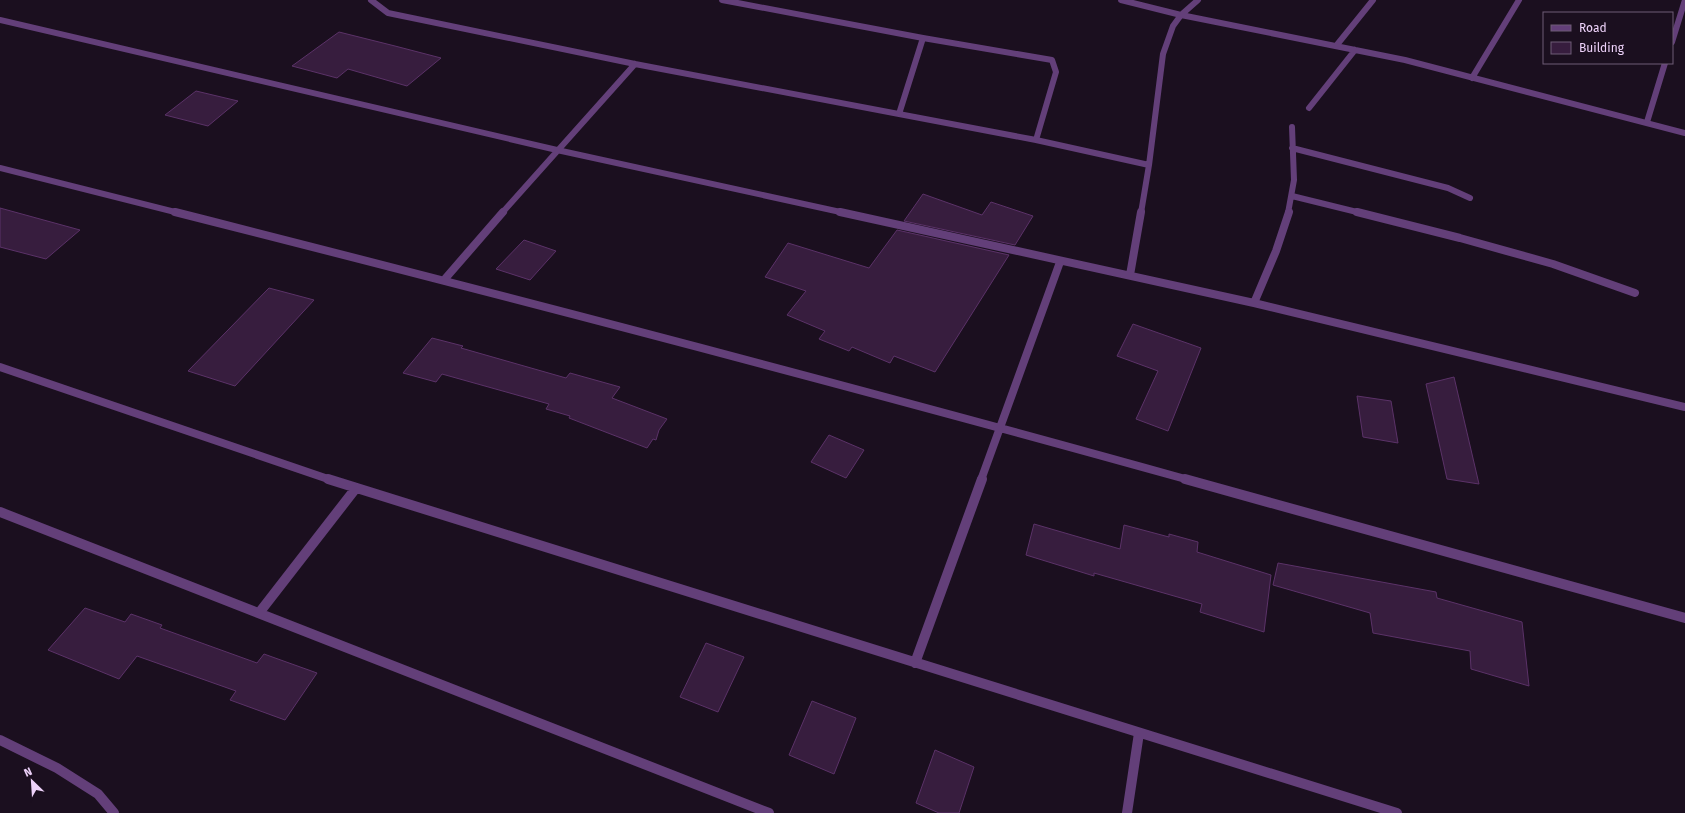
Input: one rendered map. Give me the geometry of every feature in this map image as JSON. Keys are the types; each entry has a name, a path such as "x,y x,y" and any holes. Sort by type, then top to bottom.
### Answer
{"street":[{"path":"371,0 388,13 635,64 1036,140 1149,165"},
{"path":"722,0 923,38 995,48 1052,60 1056,72 1036,140"},
{"path":"1121,0 1181,15 1405,60 1685,133"},
{"path":"1130,275 1149,165 1163,54 1173,26 1181,15 1198,0"},
{"path":"1336,46 1373,0"},
{"path":"1472,78 1519,0"},
{"path":"1673,39 1685,0"},
{"path":"1,21 557,150 1060,262 1130,275 1254,303 1685,406"},
{"path":"899,114 923,38"},
{"path":"1308,108 1355,50"},
{"path":"444,280 557,150 635,64"},
{"path":"1647,122 1665,64"},
{"path":"1254,303 1283,232 1292,196 1292,127"},
{"path":"1292,148 1448,188 1470,198"},
{"path":"0,168 444,280 1000,427 1685,618"},
{"path":"1292,196 1467,240 1553,264 1635,293"},
{"path":"915,663 1060,262"},
{"path":"0,368 356,488 1397,813"},
{"path":"259,613 356,488"},
{"path":"0,512 769,813"},
{"path":"1127,813 1139,733"},
{"path":"0,740 58,768 98,794 114,813"}],"building":[{"path":"339,32 441,58 407,86 348,69 337,78 292,66"},
{"path":"196,91 238,101 208,126 165,115"},
{"path":"923,194 982,215 991,202 1033,216 1015,245 904,221"},
{"path":"0,208 80,230 46,259 0,247"},
{"path":"897,230 1009,255 935,372 894,356 890,363 852,347 849,351 819,339 825,331 787,315 806,291 765,277 788,243 869,268"},
{"path":"524,240 556,251 530,280 496,269"},
{"path":"269,288 314,300 235,386 188,371"},
{"path":"1133,324 1201,348 1168,431 1136,419 1158,371 1117,356"},
{"path":"432,338 463,346 461,348 566,378 570,373 620,387 612,398 667,419 659,430 656,440 653,439 647,448 569,418 570,416 546,409 549,404 442,374 436,382 403,373"},
{"path":"1454,377 1479,484 1447,479 1426,384"},
{"path":"1357,396 1391,401 1398,443 1363,437"},
{"path":"829,435 864,450 846,478 811,462"},
{"path":"1034,524 1120,549 1124,525 1169,537 1169,534 1198,542 1197,552 1271,575 1264,632 1200,612 1202,604 1094,573 1094,576 1026,555"},
{"path":"1278,563 1436,592 1437,598 1522,622 1529,686 1471,669 1470,651 1373,633 1370,613 1273,585"},
{"path":"85,608 125,622 131,614 162,625 160,628 257,663 264,654 317,673 285,720 230,700 236,691 137,656 119,679 48,650"},
{"path":"706,643 744,657 718,712 680,697"},
{"path":"812,701 856,718 834,774 789,755"},
{"path":"935,750 974,767 959,813 939,813 916,803"}]}
